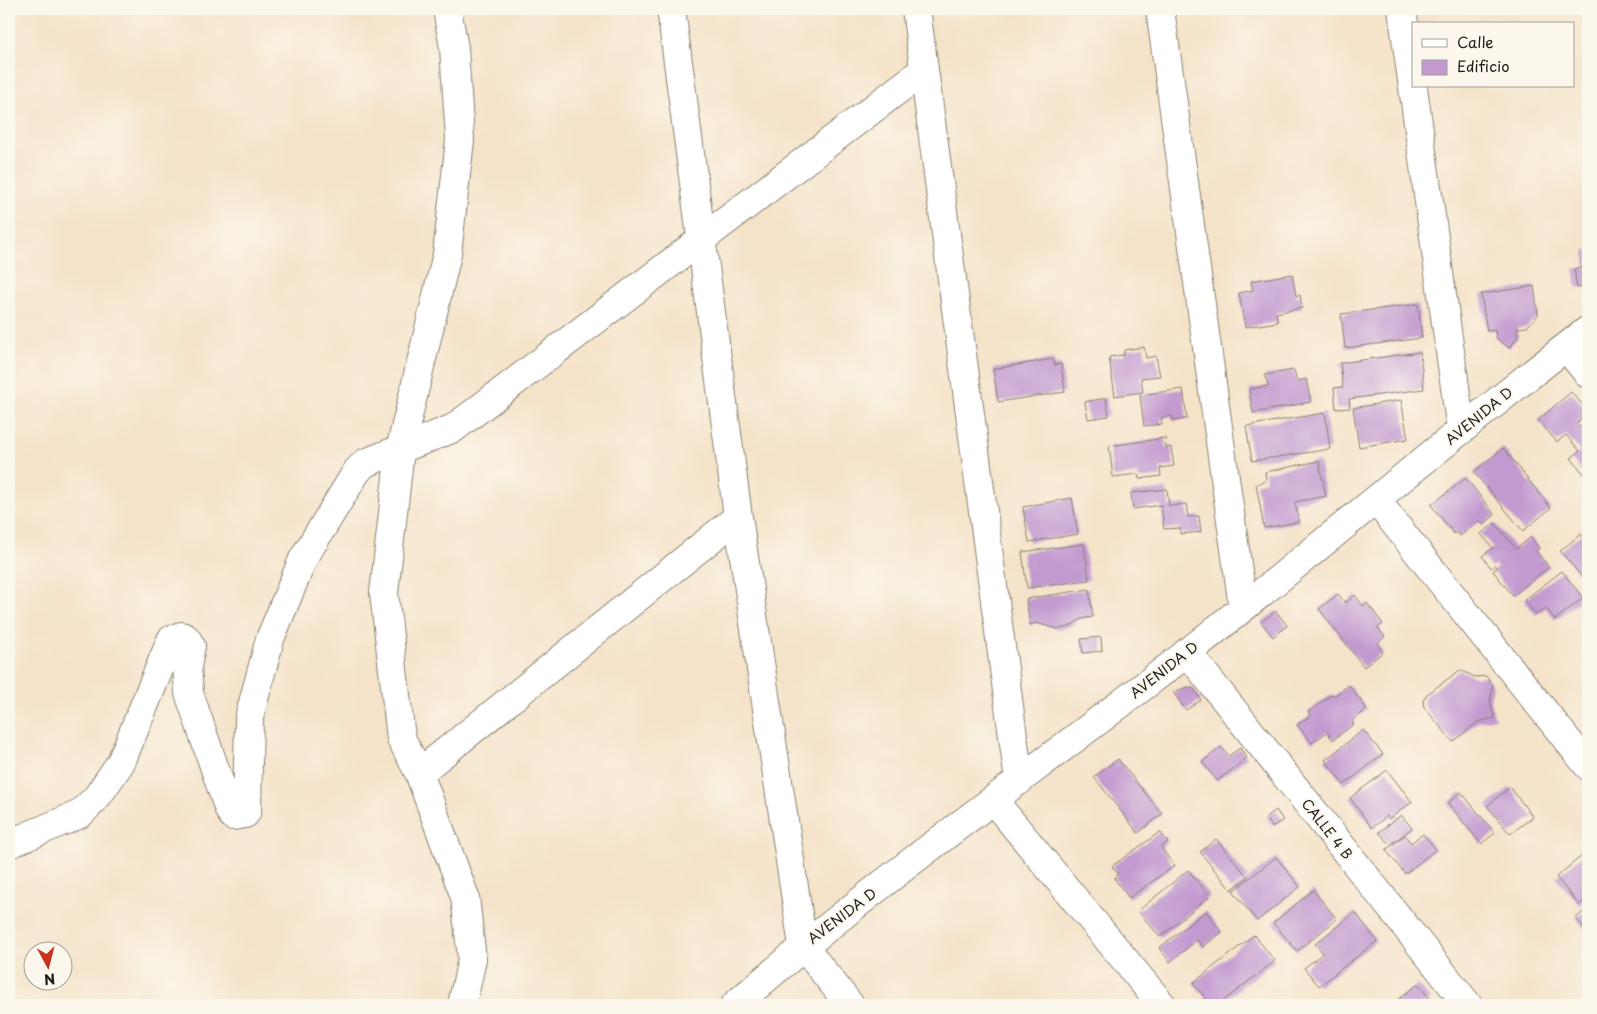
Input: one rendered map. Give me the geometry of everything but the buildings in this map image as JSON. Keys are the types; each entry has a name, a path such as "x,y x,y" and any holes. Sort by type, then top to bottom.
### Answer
{"street":[{"path":"447,9 454,48 460,140 447,254 400,450 384,593 401,738 419,773 465,896 472,959 462,1005"},
{"path":"670,9 738,517 803,946 850,1005"},
{"path":"916,9 1019,781"},
{"path":"1160,9 1242,607"},
{"path":"1402,9 1412,80"},
{"path":"9,844 80,814 97,797 121,762 172,640 181,636 186,638 191,646 187,667 189,693 228,810 233,816 245,814 247,811 249,718 263,663 284,601 303,559 356,471 375,457 400,450 454,428 924,70"},
{"path":"1413,88 1461,430"},
{"name":"AVENIDA D","path":"735,1005 803,946 1187,652 1461,430 1588,330"},
{"path":"1566,347 1588,374"},
{"path":"1376,500 1588,766"},
{"path":"419,773 738,517"},
{"name":"CALLE 4 B","path":"1187,652 1468,1005"},
{"path":"993,800 1162,1005"}]}
